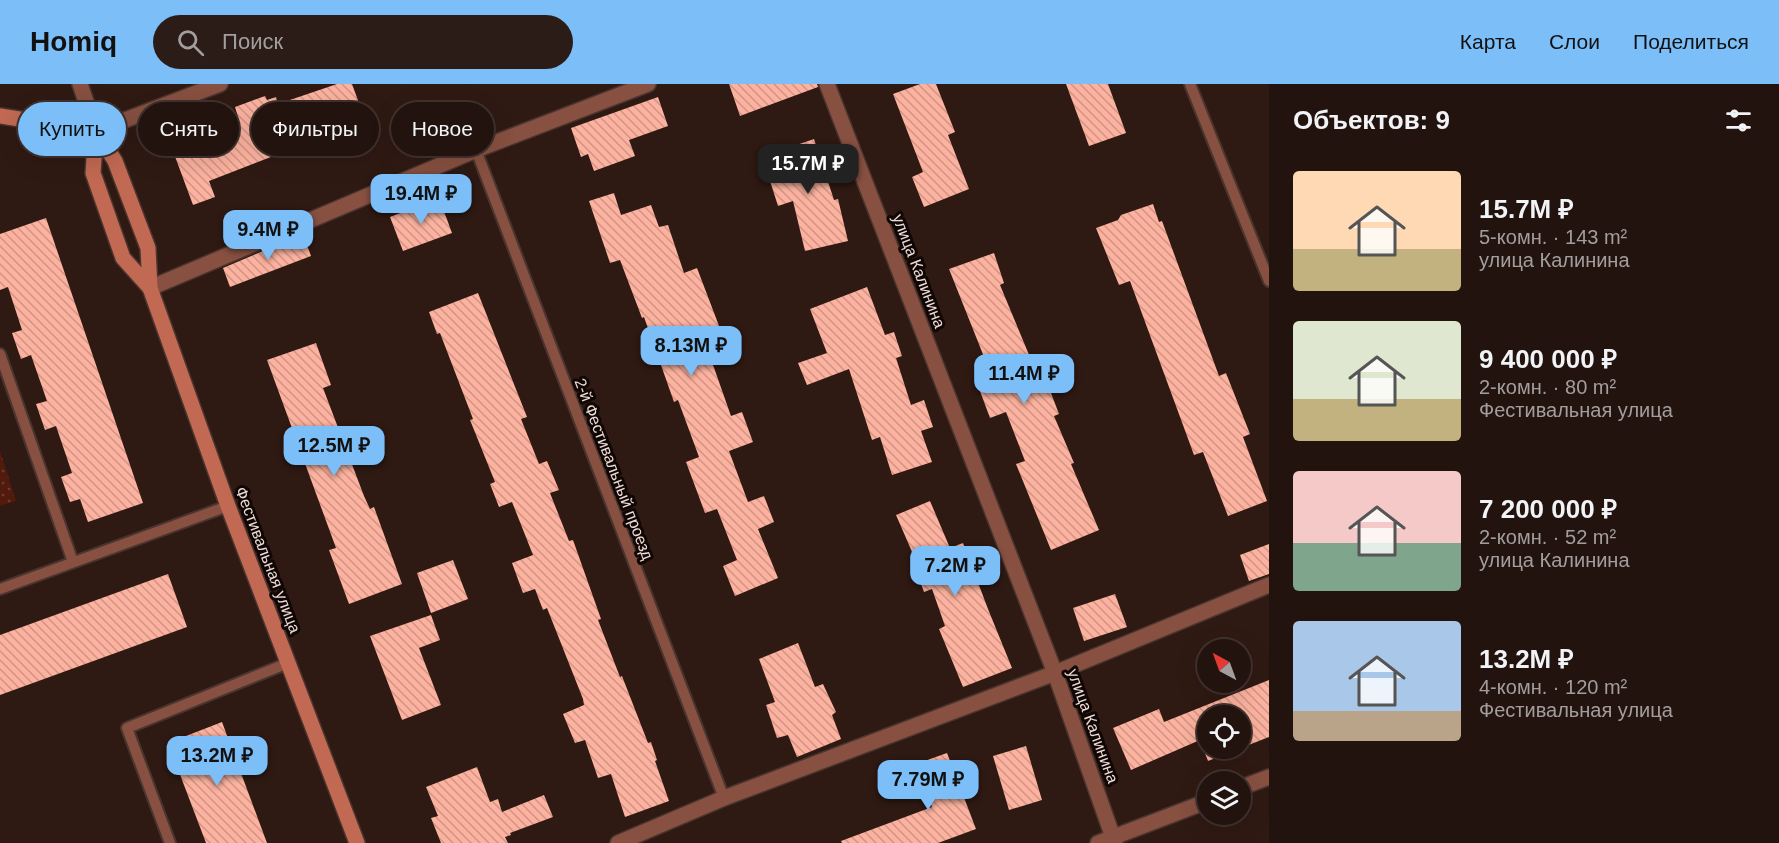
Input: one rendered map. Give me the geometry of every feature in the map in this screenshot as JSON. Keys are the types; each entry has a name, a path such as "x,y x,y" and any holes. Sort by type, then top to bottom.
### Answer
{"street":[{"name":"Фестивальная улица","path":"80,84 86,102"},
{"path":"126,120 219,84"},
{"path":"494,143 648,84"},
{"name":"улица Калинина","path":"827,84 1055,673 1114,840"},
{"path":"0,116 18,119"},
{"name":"Фестивальная улица","path":"94,156 93,173 123,258 150,288"},
{"name":"Фестивальная улица","path":"112,156 148,248 150,288 228,506 357,843"},
{"path":"150,288 463,156"},
{"path":"618,843 724,798 1055,673 1269,585"},
{"path":"1251,784 1269,777"},
{"path":"1098,843 1114,840 1197,806"}],"lane":[{"path":"1190,84 1269,281"},
{"name":"2-й Фестивальный проезд","path":"479,156 724,798"},
{"path":"0,354 73,562"},
{"path":"0,589 228,506"},
{"path":"170,843 127,728 288,663"}],"shaded area":[{"path":"0,451 16,501 0,506"}],"building":[{"path":"337,84 352,84 359,102 284,102"},
{"path":"729,84 817,84 818,87 740,116"},
{"path":"920,84 936,84 955,132 948,135 969,189 924,207 912,177 923,172 893,94"},
{"path":"1066,84 1108,84 1126,133 1089,146"},
{"path":"265,96 267,100 276,97 277,102 251,102 251,156 273,156 209,181 215,197 193,205 175,156 239,156 239,106"},
{"path":"658,97 668,126 629,140 635,156 594,171 588,154 581,157 571,128"},
{"path":"814,139 834,200 838,199 848,241 805,251 793,201 778,206 764,162 787,154 785,149"},
{"path":"614,193 621,215 651,205 659,227 668,225 684,273 697,268 724,339 706,345 731,416 742,412 753,442 729,451 748,502 764,496 774,522 758,529 778,578 735,596 723,566 737,560 717,509 705,513 686,462 699,457 678,400 674,402 644,317 642,318 620,260 610,263 589,201"},
{"path":"439,198 452,233 403,251 390,217"},
{"path":"1153,204 1159,222 1162,221 1219,376 1226,373 1250,434 1243,437 1267,501 1228,516 1203,452 1194,455 1130,281 1119,285 1096,228 1118,220 1121,215"},
{"path":"46,218 143,503 88,522 80,499 70,502 61,477 72,473 56,426 45,430 36,404 47,401 31,355 21,359 12,333 22,330 8,287 0,290 0,234"},
{"path":"303,234 311,256 230,287 223,268"},
{"path":"994,253 1004,283 1000,285 1032,362 1038,359 1059,414 1054,416 1074,463 1071,464 1099,530 1051,550 1016,464 1025,461 1006,412 990,418 977,383 992,377 949,269"},
{"path":"867,287 885,335 894,332 902,356 896,358 911,405 924,400 933,427 921,431 932,462 892,475 880,437 872,440 849,369 807,385 798,363 827,353 810,309"},
{"path":"478,293 527,417 521,419 539,464 547,461 559,490 550,493 569,541 573,540 601,619 598,620 648,743 651,742 669,801 625,817 611,774 598,778 585,740 575,743 563,714 584,705 583,699 547,608 543,610 535,589 523,593 512,563 533,555 512,502 499,507 490,484 495,482 470,420 473,419 440,333 437,334 429,312"},
{"path":"316,343 331,385 323,388 364,496 370,509 374,507 402,584 349,604 329,550 336,548 267,360"},
{"path":"930,501 950,548 963,543 1012,668 963,687 939,629 945,626 932,589 924,592 913,562 916,561 896,515"},
{"path":"1269,544 1269,574 1249,581 1240,555"},
{"path":"453,560 468,599 431,613 417,573"},
{"path":"168,574 187,627 0,695 0,635"},
{"path":"1115,594 1127,627 1084,641 1073,608"},
{"path":"431,615 440,640 419,648 441,705 402,720 370,636"},
{"path":"798,643 815,687 823,684 836,712 832,715 841,739 797,757 788,735 777,738 766,705 775,702 759,659"},
{"path":"1269,680 1269,737 1251,744 1251,705 1206,705 1236,693 1251,693 1251,687"},
{"path":"1159,709 1164,722 1197,709 1197,741 1131,770 1113,728"},
{"path":"222,722 267,843 206,843 168,743"},
{"path":"1026,746 1042,800 1009,810 993,756"},
{"path":"947,753 976,829 938,843 842,843 841,841 932,807 916,764"},
{"path":"477,767 490,802 498,799 502,812 544,795 553,817 510,833 511,835 505,837 508,843 441,843 431,818 438,816 426,787"}]}
